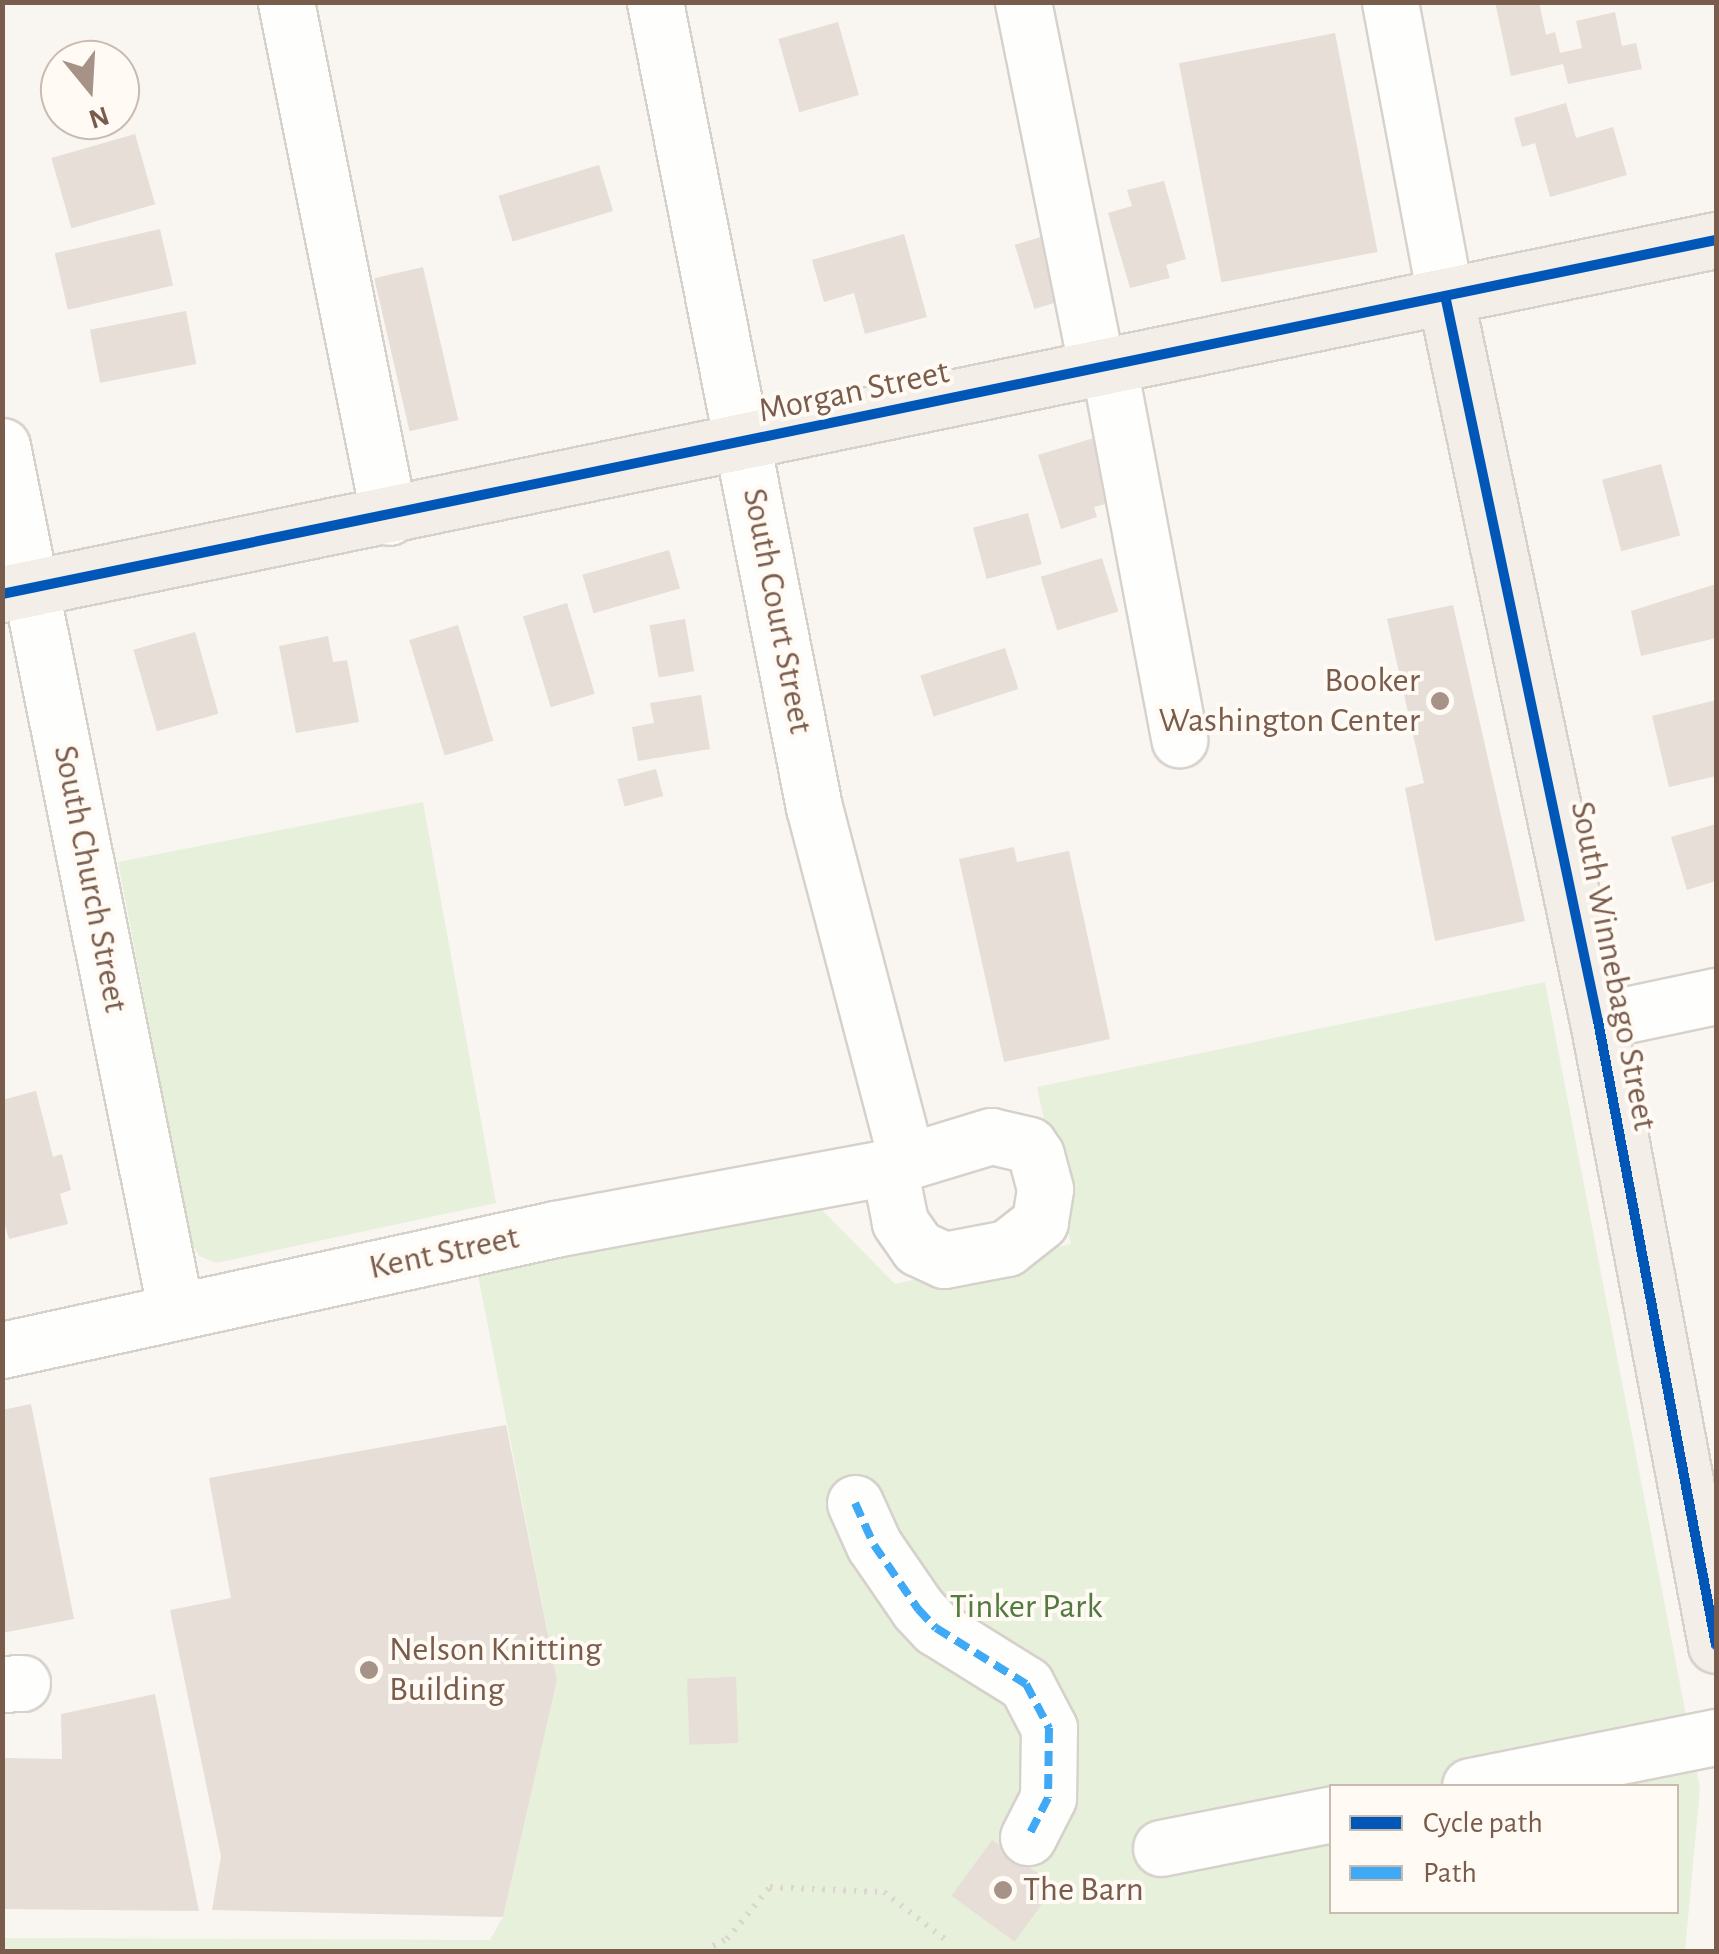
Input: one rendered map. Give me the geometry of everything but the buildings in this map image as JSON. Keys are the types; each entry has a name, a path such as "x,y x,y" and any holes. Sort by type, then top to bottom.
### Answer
{"main road":[{"name":"Morgan Street","path":"17,592 1446,300 1716,240"},
{"name":"South Winnebago Street","path":"1446,300 1598,1021 1701,1485 1716,1645"}],"street":[{"path":"286,2 389,516"},
{"name":"South Court Street","path":"655,2 746,442 814,807 898,1162"},
{"path":"1023,2 1179,739"},
{"name":"South Winnebago Street","path":"1390,2 1446,300"},
{"name":"South Church Street","path":"2,446 17,592 176,1312"},
{"path":"1598,1021 1716,996"},
{"name":"Kent Street","path":"2,1350 555,1229 898,1162"},
{"path":"855,1503 874,1545 918,1609 936,1628 1026,1684 1049,1728 1048,1798 1028,1837"},
{"path":"1480,1784 1716,1738"},
{"path":"1161,1848 1329,1815"}],"path":[{"path":"713,1946 727,1939 770,1888 884,1892 950,1943"}],"green space":[{"path":"423,802 496,1203 216,1263 199,1256 190,1239 118,862"},
{"name":"Tinker Park","path":"1545,982 1700,1788 1685,1951 3,1952 3,1938 490,1940 503,1917 557,1680 478,1275 820,1208 895,1284 1071,1244 1037,1087"}],"marked path":[{"path":"855,1503 874,1545 918,1609 936,1628 1026,1684 1049,1728 1048,1798 1028,1837"}],"cycle path":[{"path":"2,594 1716,240"},
{"path":"1446,300 1598,1021 1716,1645"}],"place":[{"name":"Booker Washington Center","path":"1440,701"},
{"name":"Nelson Knitting Building","path":"369,1670"},
{"name":"The Barn","path":"1003,1890"}]}
